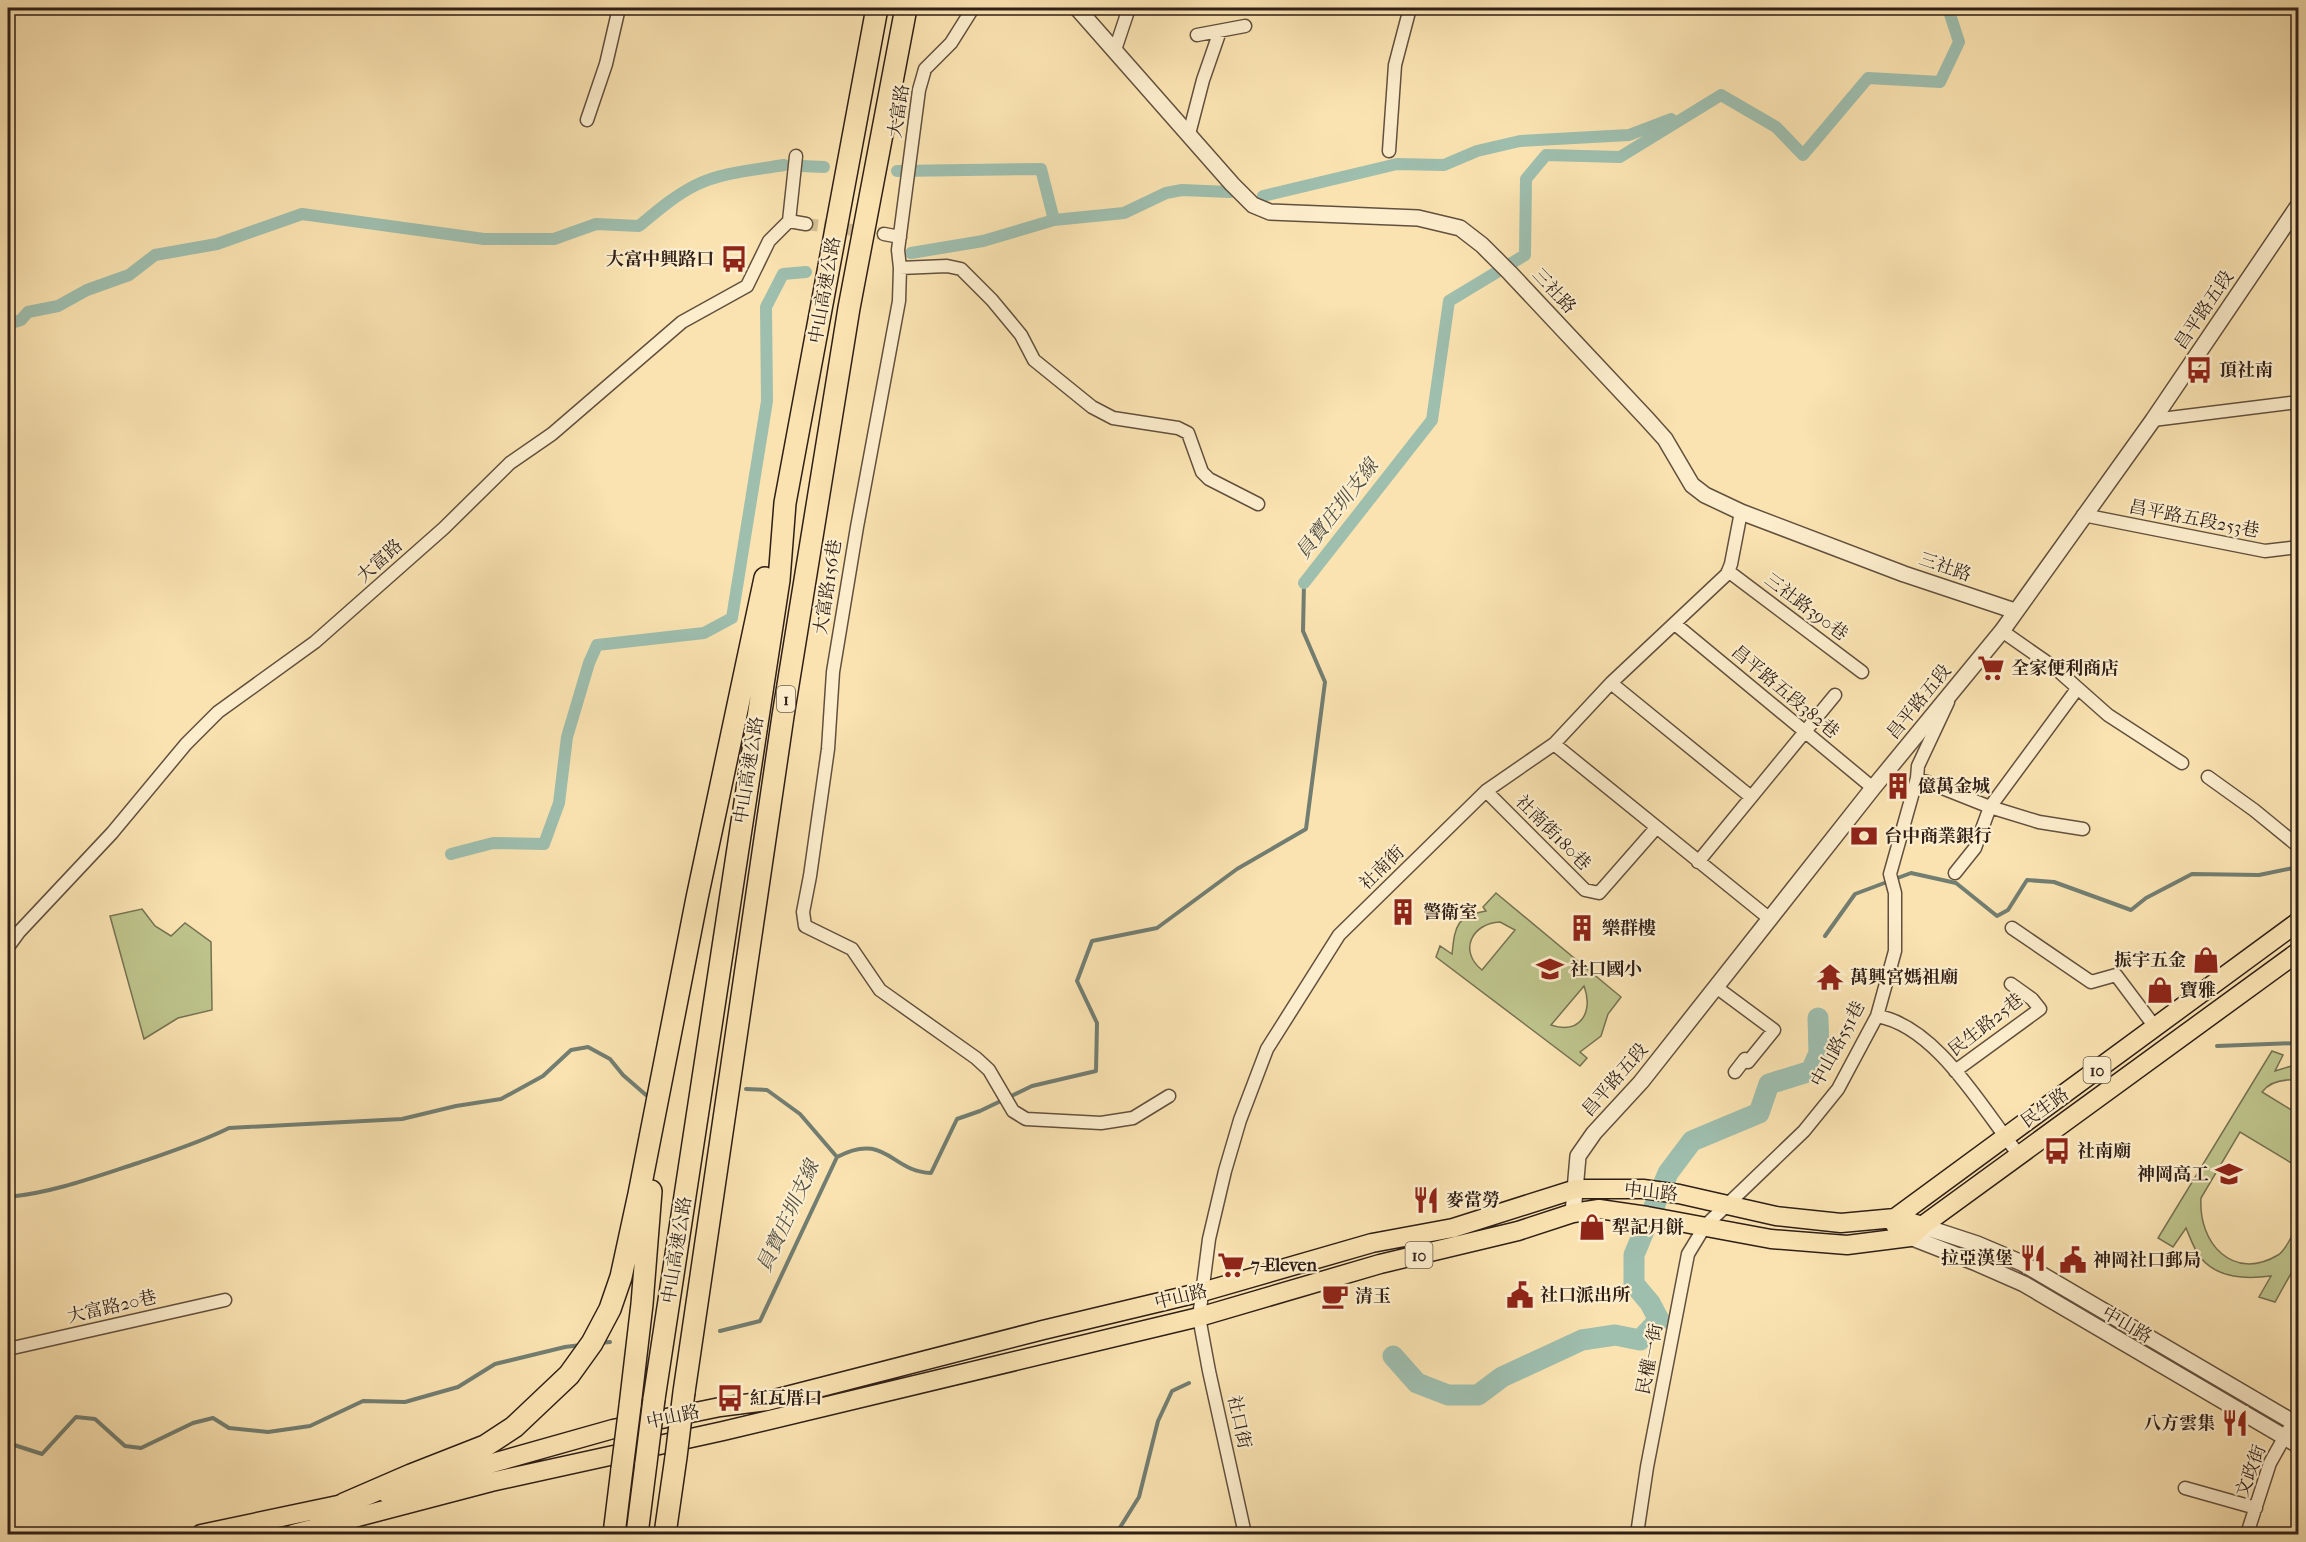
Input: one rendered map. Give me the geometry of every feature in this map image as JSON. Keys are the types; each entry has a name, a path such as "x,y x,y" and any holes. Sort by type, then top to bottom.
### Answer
{"highway":[{"name":"中山高速公路","path":"637,1534 654,1399 779,580 785,503 877,8"},
{"name":"中山高速公路","path":"665,1534 783,716 849,308 906,8"},
{"path":"344,1504 485,1446 514,1427 569,1376 592,1344 610,1309 621,1277 697,898 764,583 785,503"},
{"path":"614,1534 642,1304 661,1083"},
{"path":"670,1500 675,1534"}],"main road":[{"name":"民生路","path":"1895,1218 2298,922"},
{"name":"民生路","path":"1908,1234 2298,952"},
{"name":"中山路","path":"201,1534 344,1504 423,1484 613,1429 720,1407 767,1401 1202,1292 1372,1243 1453,1228 1576,1189 1621,1188 1661,1192 1776,1215 1841,1222 1895,1218 1908,1234 1847,1245 1811,1243 1771,1239 1599,1209 1573,1213 1518,1231 1380,1264 1199,1317 723,1431 491,1482 292,1534"},
{"path":"1895,1218 1908,1234"}],"street":[{"path":"587,120 606,64 619,8"},
{"name":"大富路","path":"900,268 898,250 919,90 925,69 951,43 973,8"},
{"name":"三社路","path":"1077,8 1253,205 1270,212 1418,218 1460,228 1482,244 1647,419 1665,439 1692,485 1705,495 1741,512 1904,574 2015,612"},
{"path":"1115,50 1129,8"},
{"path":"1389,151 1395,65 1410,8"},
{"path":"1197,35 1245,26"},
{"path":"1189,134 1203,80 1220,31"},
{"path":"796,156 789,221 806,224"},
{"name":"昌平路五段","path":"1573,1213 1578,1156 1594,1133 1641,1082 1873,788 2002,631 2153,420 2298,206"},
{"name":"大富路","path":"8,947 19,932 112,833 186,744 218,712 315,642 444,528 510,463 552,434 682,322 747,286 768,240 789,221"},
{"path":"884,234 900,237"},
{"path":"900,268 947,266 961,269 992,300 1021,335 1034,360 1092,407 1113,418 1178,428 1188,432 1202,472 1209,479 1258,504"},
{"name":"大富路156巷","path":"900,268 899,301 857,526 833,672 828,749 803,912 805,926 852,949 880,990 976,1058 989,1070 1013,1111 1026,1119 1101,1123 1133,1118 1169,1096"},
{"path":"2153,420 2298,402"},
{"path":"1728,571 1741,512"},
{"name":"昌平路五段253巷","path":"2083,515 2265,551 2298,547"},
{"name":"社南街","path":"1199,1317 1209,1239 1240,1120 1267,1049 1339,935 1486,791 1554,744 1611,683 1728,571"},
{"name":"三社路390巷","path":"1728,571 1862,672"},
{"name":"昌平路五段382巷","path":"1675,624 1873,788"},
{"path":"2002,631 2055,669 2108,715 2182,763"},
{"path":"1611,683 1751,797"},
{"path":"1955,873 1975,848 1990,807 2078,689"},
{"name":"中山路551巷","path":"1727,1205 1804,1131 1838,1089 1877,1016 1895,951 1895,893 1890,874 1917,778 1918,766 1953,692"},
{"path":"1698,862 1835,695"},
{"path":"1554,744 1770,919"},
{"path":"2208,777 2298,846"},
{"path":"1917,778 1990,807 2039,822 2083,829"},
{"name":"社南街180巷","path":"1486,791 1585,890 1599,894 1656,828"},
{"path":"2012,928 2091,982 2116,975 2155,1027"},
{"name":"民生路25巷","path":"1955,1071 2040,1009 2032,999 2011,984"},
{"path":"1716,987 1774,1030 1748,1062 1745,1059 1735,1072"},
{"path":"1877,1016 1889,1018 1920,1035 1955,1071 2019,1155"},
{"name":"民權一街","path":"1637,1534 1647,1467 1688,1254 1704,1226 1727,1205"},
{"name":"中山路","path":"1908,1234 1977,1244 2022,1263 2296,1423"},
{"name":"中山路","path":"1908,1234 2024,1284 2298,1445"},
{"name":"大富路20巷","path":"8,1349 225,1300"},
{"name":"社口街","path":"1199,1317 1245,1534"},
{"name":"文政街","path":"2247,1534 2270,1463 2284,1438 2296,1423"},
{"path":"2185,1488 2256,1508"}],"green space":[{"path":"1496,893 1621,997 1608,1014 1601,1036 1580,1052 1587,1058 1580,1066 1436,957 1440,946 1452,954 1458,925 1468,916 1486,911 1483,907","holes":["1500,922 1515,930 1482,970 1471,955 1472,939 1482,927","1584,986 1587,1004 1582,1019 1570,1027 1551,1025"]},
{"path":"142,909 155,926 171,936 185,923 211,942 212,1010 178,1018 144,1039 110,916"},
{"path":"2272,1051 2283,1055 2275,1071 2298,1064 2298,1080 2278,1081 2262,1092 2298,1114 2298,1167 2240,1132 2201,1198 2205,1230 2221,1254 2233,1261 2247,1264 2262,1262 2278,1255 2287,1245 2298,1224 2298,1261 2275,1302 2259,1297 2271,1276 2233,1276 2216,1270 2199,1255 2186,1228 2173,1247 2158,1238"}],"waterway":[{"name":"員寶庄圳支線","path":"1304,583 1432,420 1449,301 1525,255 1526,179 1546,155 1620,157 1721,95 1776,127 1803,155 1868,78 1940,82 1959,42 1948,8"},
{"path":"1263,196 1397,164 1444,165 1477,151 1520,141 1629,135 1671,119"},
{"path":"8,324 21,320 28,312 58,306 87,290 129,275 155,255 217,244 302,214 484,239 554,239 596,224 639,226 673,199 706,181 739,172 784,165"},
{"path":"802,166 824,167"},
{"path":"897,171 1041,169 1054,220"},
{"path":"911,253 983,241 1054,220 1124,213 1166,193 1182,190 1230,192"},
{"path":"451,854 493,843 544,844 559,803 567,737 589,663 597,645 704,633 732,618 767,401 766,307 783,274 806,272"},
{"name":"員寶庄圳支線","path":"720,1331 760,1321 837,1157 853,1150 867,1148 878,1150 917,1171 931,1173 957,1119 980,1111 1032,1086 1096,1071 1097,1023 1077,981 1092,941 1157,928 1237,869 1306,829 1325,682 1303,631 1304,583"},
{"path":"1825,936 1855,894 1911,873 1956,883 1997,916 2008,910 2027,880 2054,882 2131,910 2146,898 2192,874 2259,875 2298,867"},
{"path":"1393,1356 1417,1383 1448,1395 1478,1395 1502,1377 1582,1340 1615,1335 1640,1340 1659,1320 1650,1303 1634,1284 1634,1255 1668,1173 1692,1141 1759,1113 1769,1084 1811,1071 1819,1053 1818,1018"},
{"path":"2217,1046 2298,1043"},
{"path":"8,1197 41,1192 90,1179 184,1147 229,1128 402,1119 456,1106 501,1099 543,1076 571,1050 588,1047 610,1059 623,1075 646,1095"},
{"path":"746,1089 767,1090 800,1114 837,1157"},
{"path":"600,1343 610,1342"},
{"path":"8,1443 42,1454 76,1417 95,1419 125,1446 141,1448 193,1423 213,1418 229,1428 268,1432 310,1426 363,1401 405,1402 458,1387 495,1364 581,1345"},
{"path":"1116,1534 1139,1497 1158,1421 1172,1391 1189,1383"}],"tunnel":[{"path":"806,224 884,234"}],"place":[{"name":"大富中興路口","path":"734,259"},
{"name":"頂社南","path":"2199,370"},
{"name":"全家便利商店","path":"1991,668"},
{"name":"億萬金城","path":"1898,786"},
{"name":"台中商業銀行","path":"1864,836"},
{"name":"警衛室","path":"1403,912"},
{"name":"樂群樓","path":"1582,928"},
{"name":"振宇五金","path":"2206,960"},
{"name":"社口國小","path":"1550,969"},
{"name":"萬興宮媽祖廟","path":"1830,977"},
{"name":"寶雅","path":"2160,990"},
{"name":"社南廟","path":"2057,1151"},
{"name":"神岡高工","path":"2229,1174"},
{"name":"麥當勞","path":"1426,1200"},
{"name":"犁記月餅","path":"1592,1227"},
{"name":"拉亞漢堡","path":"2033,1258"},
{"name":"神岡社口郵局","path":"2073,1260"},
{"name":"7-Eleven","path":"1231,1265"},
{"name":"社口派出所","path":"1520,1295"},
{"name":"清玉","path":"1335,1296"},
{"name":"紅瓦厝口","path":"730,1398"},
{"name":"八方雲集","path":"2235,1423"}]}
